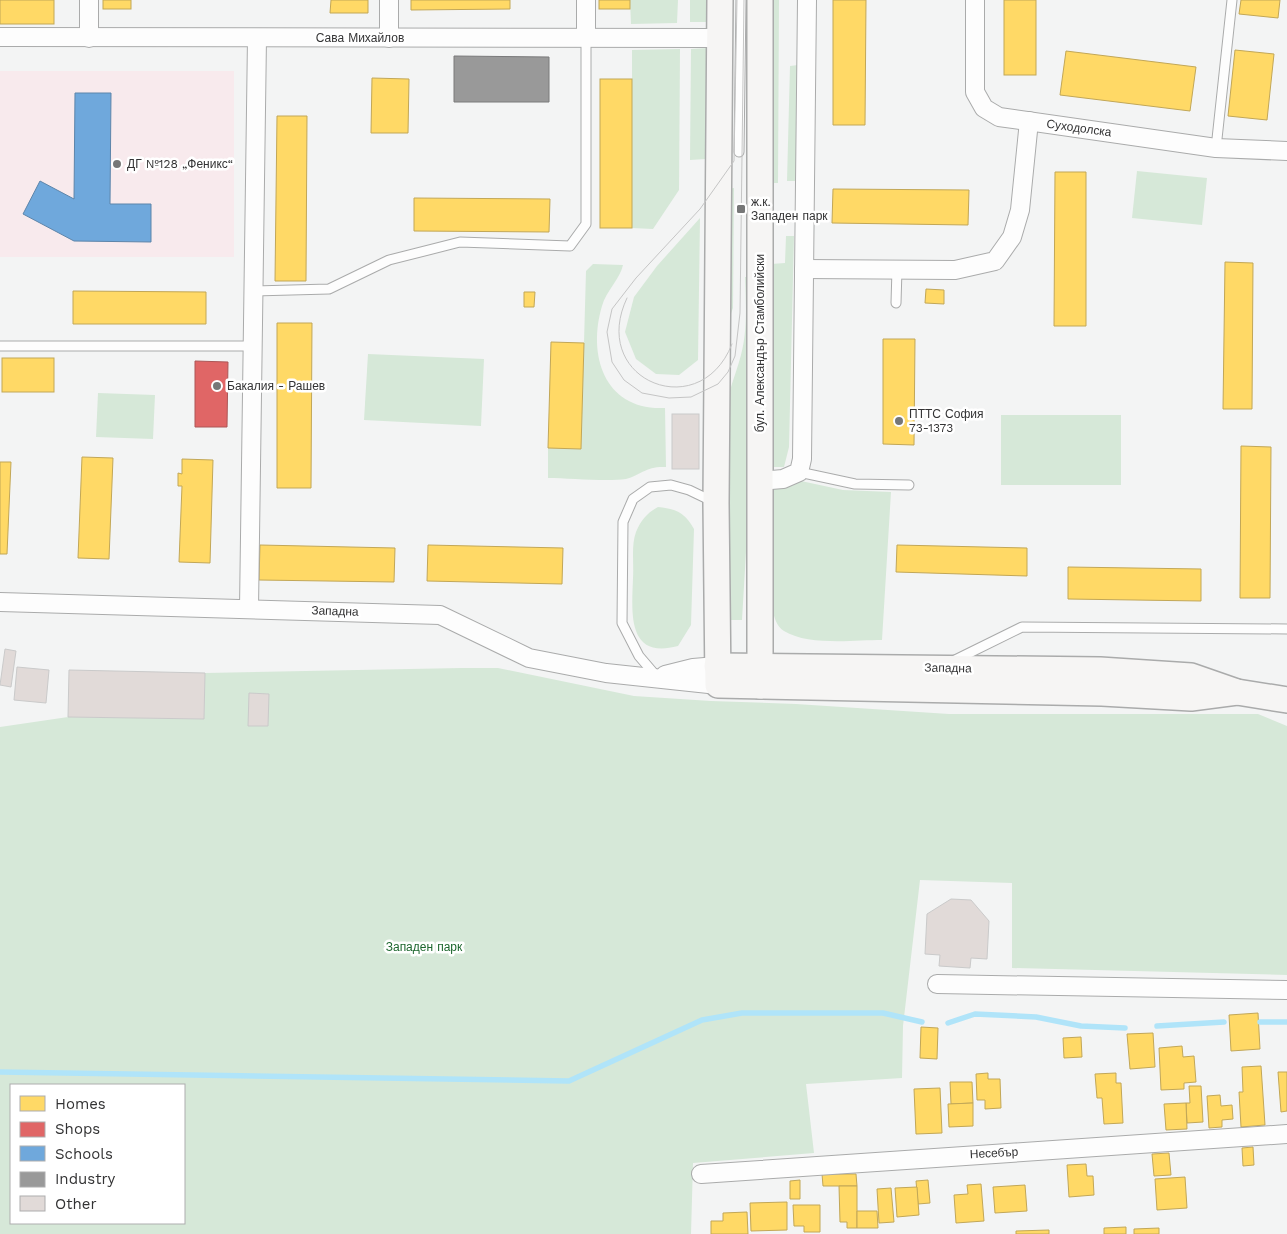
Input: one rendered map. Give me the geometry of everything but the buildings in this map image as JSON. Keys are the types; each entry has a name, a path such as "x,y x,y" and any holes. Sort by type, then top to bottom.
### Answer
{"street":[{"path":"89,0 89,38"},
{"path":"389,0 389,38"},
{"path":"586,0 586,38"},
{"path":"718,676 716,503 720,0"},
{"name":"бул. Александър Стамболийски","path":"759,676 760,0"},
{"path":"759,481 783,479 799,472 802,460 807,0"},
{"name":"Суходолска","path":"975,0 975,92 984,108 999,117 1216,148 1287,151"},
{"name":"Сава Михайлов","path":"0,37 720,38"},
{"path":"249,608 257,38"},
{"path":"804,269 954,270 994,261 1012,237 1020,210 1029,121"},
{"name":"Западна","path":"0,602 440,615 528,658 606,673 658,678 693,668 718,676 937,668 1100,670 1191,676 1237,692 1287,700"},
{"name":"Западна","path":"759,676 1191,698 1237,692"},
{"path":"938,984 1287,990"},
{"name":"Несебър","path":"701,1174 1287,1134"}],"lane":[{"path":"739,152 741,0"},
{"path":"1216,148 1232,0"},
{"path":"253,291 329,289 389,260 460,242 570,246 586,224 586,38"},
{"path":"896,269 896,303"},
{"path":"0,346 252,346"},
{"path":"799,472 855,484 909,485"},
{"path":"658,678 639,656 622,623 623,522 633,499 650,487 671,485 689,490 716,503"},
{"path":"937,668 1022,627 1287,629"}],"shaded area":[{"name":"ДГ №128 „Феникс“","path":"0,71 234,71 234,257 0,257"}],"green space":[{"path":"630,0 678,0 677,23 631,24"},
{"path":"690,0 706,0 706,22 690,22"},
{"path":"770,0 779,0 778,183 768,183"},
{"path":"708,48 706,159 690,160 691,49"},
{"path":"680,49 679,190 653,229 632,228 632,50"},
{"path":"798,65 796,181 787,181 790,66"},
{"path":"1137,171 1207,178 1202,225 1132,218"},
{"path":"734,188 733,308 725,330 726,189"},
{"path":"700,218 698,360 679,375 656,374 636,359 625,332 634,297 657,266"},
{"path":"786,236 794,236 789,447 784,467 773,467 771,264 785,263"},
{"path":"593,264 623,265 602,306 597,343 600,361 605,377 615,390 628,400 644,407 665,408 666,467 653,468 626,479 618,480 548,478 548,448 581,449 586,271"},
{"path":"745,277 753,277 749,501 742,620 731,620 728,611 727,407 730,389 744,341 746,320"},
{"path":"368,354 484,359 481,426 364,420"},
{"path":"98,393 155,395 153,439 96,437"},
{"path":"1001,415 1121,415 1121,485 1001,485"},
{"path":"801,481 843,490 891,492 882,640 831,641 806,639 784,631 777,624 772,608 773,489 792,486"},
{"path":"658,507 680,513 694,529 691,625 678,646 661,648 649,646 641,639 636,630 632,605 634,537 642,520"},
{"name":"Западен парк","path":"461,668 498,668 634,696 711,701 796,704 949,714 1258,714 1287,726 1287,975 1012,968 1012,883 920,880 903,1026 902,1078 806,1084 814,1153 693,1163 691,1234 0,1234 0,727 68,717 204,719 205,673"}],"waterway":[{"path":"0,1072 569,1081 702,1020 742,1013 883,1013 922,1022"},
{"path":"948,1023 975,1014 1036,1017 1081,1026 1125,1028"},
{"path":"1157,1026 1224,1022"},
{"path":"1260,1022 1287,1022"}],"tram line":[{"path":"737,0 734,161 700,209 636,278 612,309 607,332 612,362 624,380 642,393 669,398 691,397 718,384 728,372 735,356 740,313 744,0"},
{"path":"627,298 619,327 622,351 635,370 653,382 674,387 697,383 717,369 732,344"}],"place":[{"name":"ДГ №128 „Феникс“","path":"117,164"},
{"name":"ж.к. Западен парк","path":"741,209"},
{"name":"Бакалия - Рашев","path":"217,386"},
{"name":"ПТТС София 73-1373","path":"899,421"}]}
